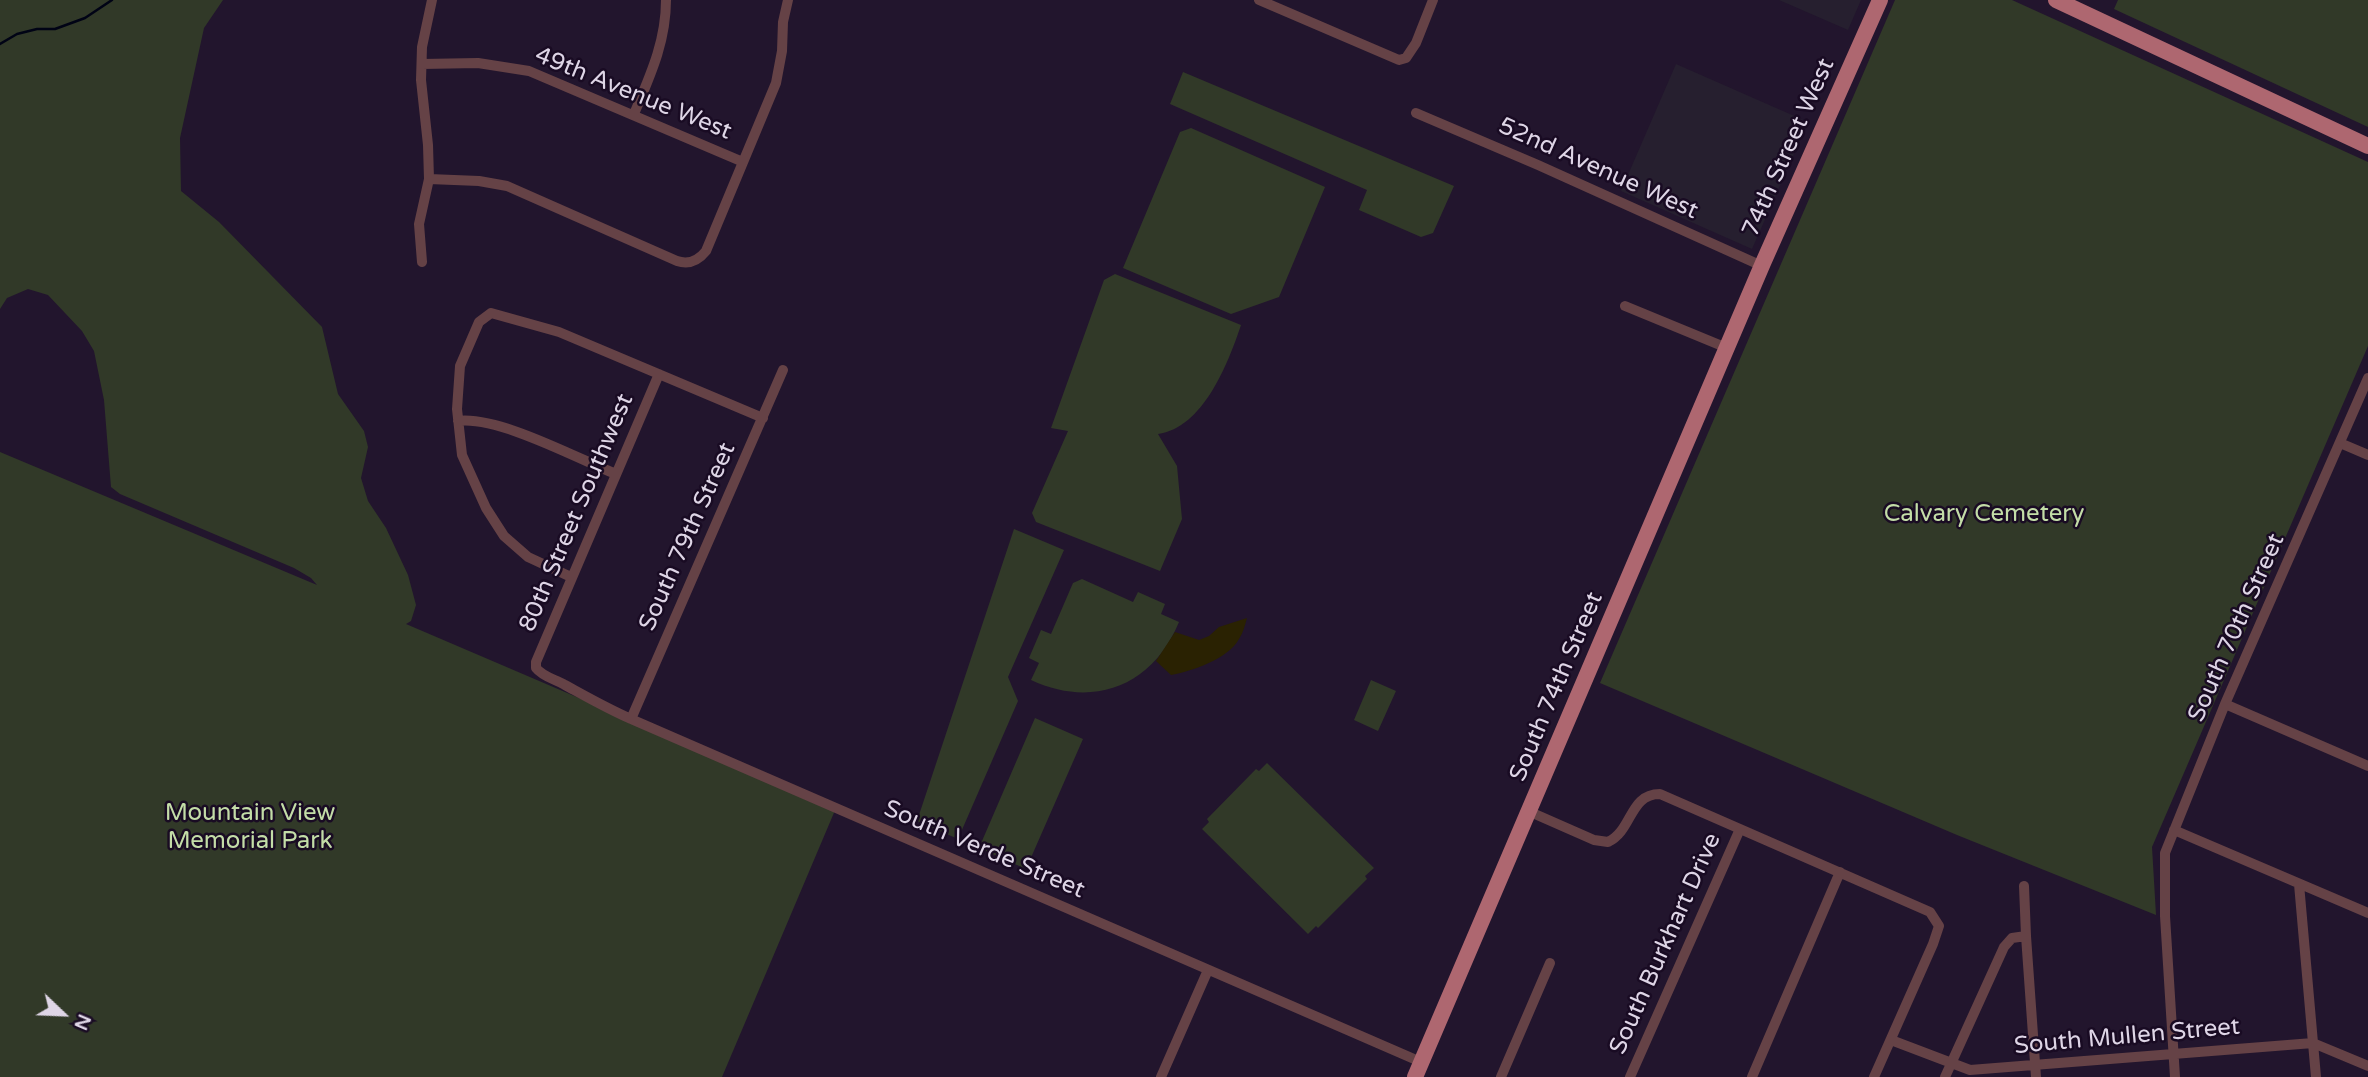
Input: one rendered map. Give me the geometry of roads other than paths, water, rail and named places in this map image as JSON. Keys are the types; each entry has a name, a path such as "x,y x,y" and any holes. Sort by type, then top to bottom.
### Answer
{"main road":[{"name":"74th Street West","path":"1741,315 1880,0"},
{"path":"2056,0 2368,146"},
{"name":"South 74th Street","path":"1418,1070 1741,315"}],"street":[{"path":"422,262 419,224 429,179 422,91 422,47 432,0"},
{"path":"634,114 659,56 666,19 666,0"},
{"path":"429,179 479,181 507,186 677,261 694,262 706,251 776,83 788,0"},
{"path":"1259,0 1396,60 1403,60 1412,50 1433,0"},
{"name":"49th Avenue West","path":"422,64 478,63 529,71 743,162"},
{"name":"52nd Avenue West","path":"1416,113 1762,266"},
{"path":"1625,306 1727,348"},
{"path":"571,577 528,557 513,545 493,521 462,455 457,391 460,366 479,322 488,314 541,326 763,418"},
{"name":"South 79th Street","path":"631,719 783,370"},
{"name":"80th Street Southwest","path":"536,668 571,577 659,374"},
{"name":"South 70th Street","path":"2175,1077 2164,861 2225,704 2368,378"},
{"path":"458,421 480,422 507,428 616,474"},
{"path":"2340,443 2368,455"},
{"name":"South Verde Street","path":"536,668 541,674 568,686 594,703 1208,970 1418,1070"},
{"path":"2225,704 2368,766"},
{"path":"1528,811 1594,840 1608,842 1620,834 1642,798 1660,794 1930,912 1939,926 1934,944 1874,1077"},
{"name":"South Burkhart Drive","path":"1630,1077 1740,829"},
{"path":"2174,830 2368,913"},
{"path":"1752,1077 1840,872"},
{"path":"2299,884 2316,1077"},
{"path":"2024,886 2035,1071"},
{"path":"1945,1077 2004,947 2012,938 2026,936"},
{"path":"1501,1077 1550,963"},
{"path":"1161,1077 1208,970"},
{"name":"South Mullen Street","path":"1891,1040 1970,1070 2035,1071 2173,1054 2313,1043 2368,1066"}],"waterway":[{"path":"0,44 17,34 37,29 55,29 85,18 112,0"}],"park label":[{"name":"Calvary Cemetery","path":"1984,515"},
{"name":"Mountain View Memorial Park","path":"250,828"}]}
